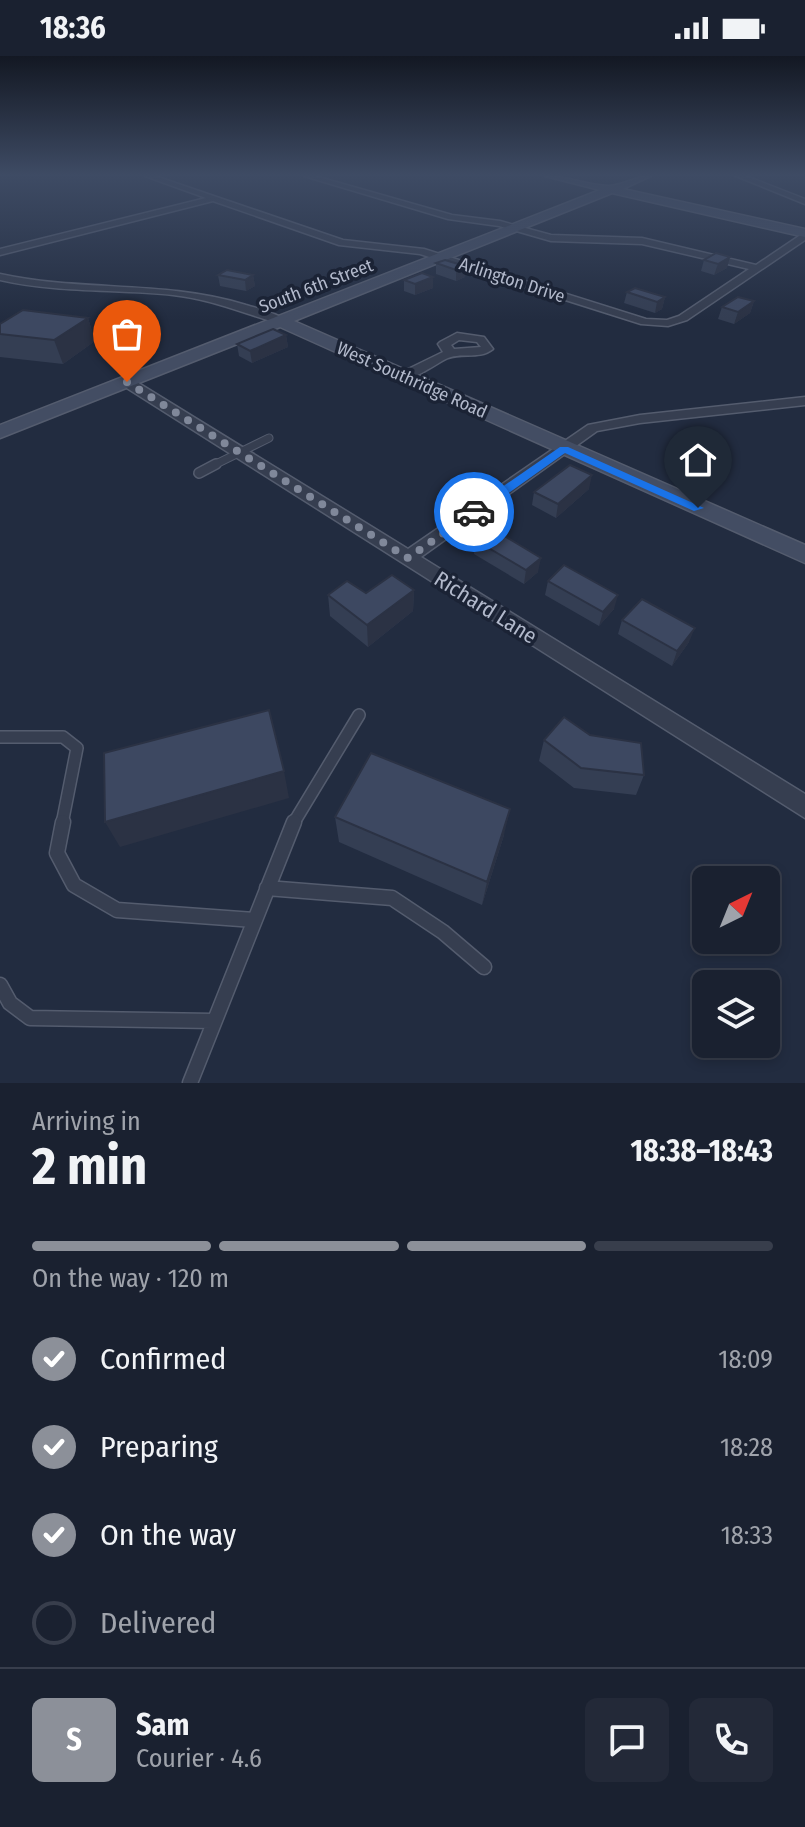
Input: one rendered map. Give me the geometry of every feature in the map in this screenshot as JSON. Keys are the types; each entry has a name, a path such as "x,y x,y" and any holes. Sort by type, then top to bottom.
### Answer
{"main road":[{"name":"South 6th Street","path":"0,432 529,224"},
{"path":"761,224 805,234"},
{"name":"West Southridge Road","path":"281,321 805,555"}],"street":[{"path":"0,252 113,224"},
{"name":"Arlington Drive","path":"286,224 342,243 421,251 645,322 668,323 683,318 757,268"},
{"path":"489,224 551,238 661,243 757,268 805,234"},
{"name":"West Southridge Road","path":"0,277 49,287 174,292 215,299 281,321"},
{"path":"404,376 450,353"},
{"name":"Richard Lane","path":"127,382 805,807"},
{"path":"408,558 593,428 640,419 805,401"}],"lane":[{"path":"199,473 269,438"},
{"path":"190,1083 291,828 359,715"},
{"path":"0,737 63,737 77,748 57,853 74,885 117,910 254,920"},
{"path":"267,888 392,898 443,932 484,967"},
{"path":"0,985 10,1003 30,1018 213,1021"}],"building":[{"path":"716,253 730,257 718,264 704,260"},
{"path":"445,260 465,266 456,270 436,263"},
{"path":"227,270 253,275 245,280 218,275"},
{"path":"422,273 433,277 415,284 404,280"},
{"path":"635,288 665,297 657,302 627,292"},
{"path":"738,297 754,301 738,312 722,307"},
{"path":"23,310 88,318 54,340 0,334 0,324"},
{"path":"273,329 286,335 250,351 237,344"},
{"path":"570,465 592,475 558,504 534,492"},
{"path":"491,528 541,558 526,570 475,540"},
{"path":"564,565 618,595 603,612 548,581"},
{"path":"392,575 414,590 367,625 328,595 347,581 366,593"},
{"path":"642,599 695,628 677,651 622,620"},
{"path":"269,710 284,771 105,822 104,753"},
{"path":"564,717 590,735 641,743 644,775 581,768 544,740"},
{"path":"371,753 510,809 487,882 335,817"}],"way so far":[{"path":"127,382 408,558 474,512"}],"route":[{"path":"474,512 564,449 698,508"}]}
